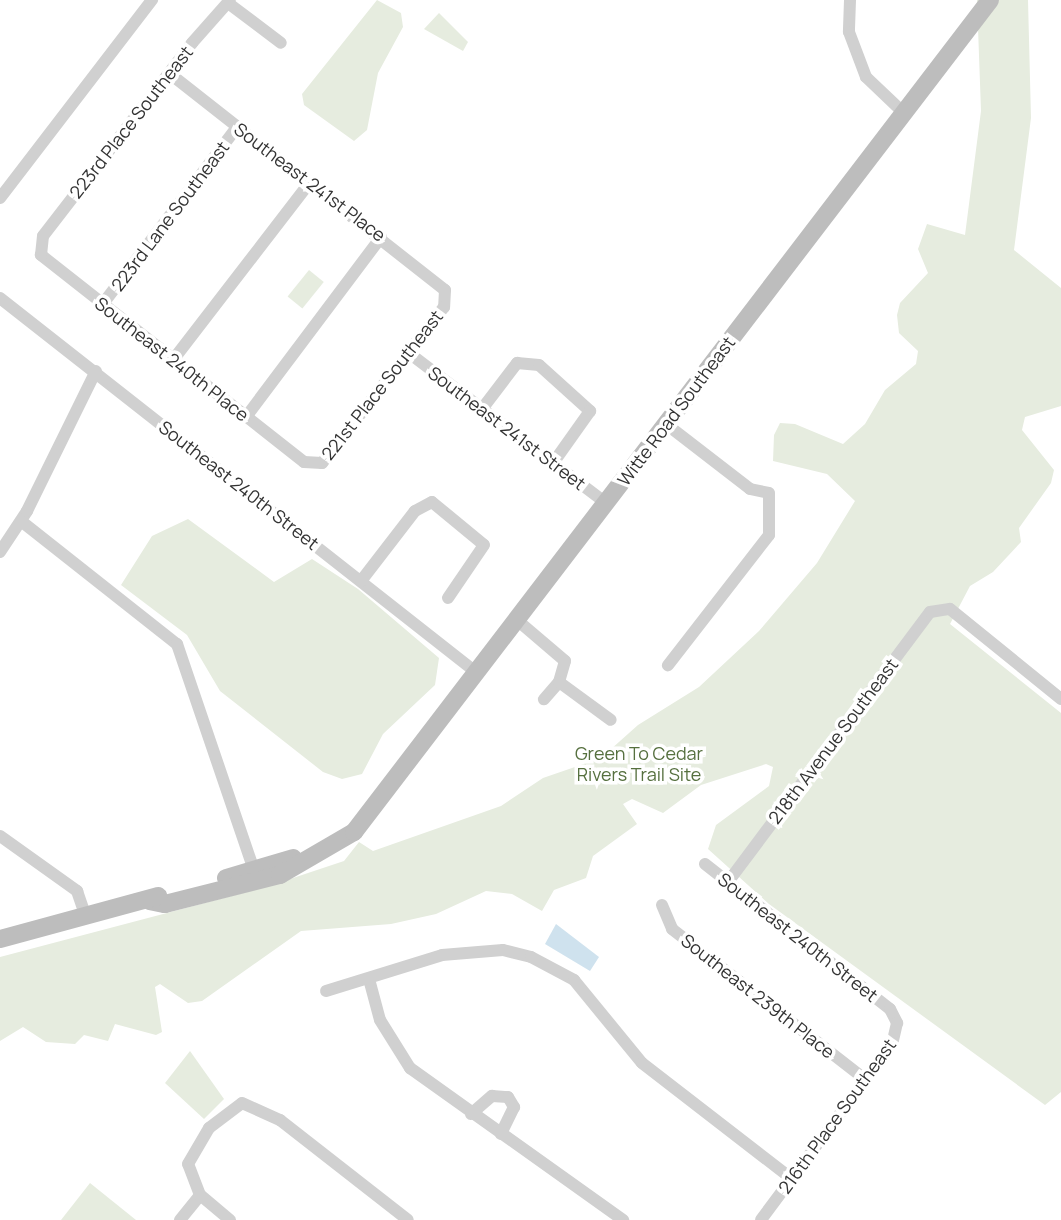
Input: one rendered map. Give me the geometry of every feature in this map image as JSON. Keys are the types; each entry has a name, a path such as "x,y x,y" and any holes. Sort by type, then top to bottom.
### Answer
{"street":[{"path":"0,198 152,0"},
{"path":"850,0 849,32 866,77 904,113"},
{"name":"Witte Road Southeast","path":"149,901 198,896 304,866 342,843 477,673 990,0"},
{"path":"229,1 281,43"},
{"name":"223rd Place Southeast","path":"40,249 43,236 169,73 229,1"},
{"name":"Southeast 241st Place","path":"169,73 442,284 446,295"},
{"name":"223rd Lane Southeast","path":"102,305 237,127"},
{"path":"173,360 310,182"},
{"path":"246,417 382,237"},
{"name":"Southeast 240th Place","path":"40,249 45,261 309,465"},
{"name":"221st Place Southeast","path":"309,465 327,461 444,307 446,295"},
{"name":"Southeast 240th Street","path":"0,298 477,673"},
{"name":"Southeast 241st Street","path":"409,353 606,503"},
{"path":"482,409 525,361 539,365 590,411 553,463"},
{"path":"0,552 21,521 96,372"},
{"path":"666,424 750,489 769,493 769,535 668,665"},
{"path":"361,581 415,510 432,502 484,545 448,598"},
{"path":"21,521 177,643 254,870 198,896"},
{"name":"218th Avenue Southeast","path":"728,882 930,612 943,608 1061,699"},
{"path":"517,620 565,661 559,682 544,699"},
{"path":"559,682 611,720"},
{"name":"Witte Road Southeast","path":"0,939 149,901 254,870 298,855 360,821"},
{"path":"0,836 77,891 86,917"},
{"name":"Southeast 240th Street","path":"705,864 890,1009"},
{"name":"Southeast 239th Place","path":"662,905 672,929 866,1080"},
{"path":"326,991 466,951 531,957 574,980 642,1063 792,1179"},
{"path":"369,979 394,1047 410,1068 623,1220"},
{"name":"216th Place Southeast","path":"761,1220 866,1080 898,1032 890,1009"},
{"path":"471,1114 492,1096 508,1097 514,1107 501,1135"},
{"path":"230,1220 201,1195 190,1181 192,1148 225,1110 253,1104 280,1120 408,1220"},
{"path":"180,1220 201,1195"}],"green space":[{"path":"377,0 401,13 403,27 378,73 367,130 354,141 304,105 302,94"},
{"name":"Green To Cedar Rivers Trail Site","path":"977,0 1028,0 1031,118 1014,250 1061,288 1061,406 1025,417 1022,430 1054,470 1051,483 1019,528 1021,542 993,572 970,586 950,624 1061,713 1061,1092 1045,1105 769,904 708,849 716,825 769,786 773,767 766,764 701,785 663,813 632,799 623,804 637,824 593,856 586,878 554,890 542,911 512,894 486,891 436,914 391,924 301,931 202,1001 188,1003 160,984 155,987 162,1032 156,1035 115,1024 108,1041 84,1035 75,1044 46,1042 23,1027 0,1041 0,957 269,886 344,861 359,842 373,851 501,806 543,778 601,758 638,725 699,687 759,631 817,563 855,501 827,474 773,461 774,435 780,423 795,424 843,444 865,424 885,390 916,364 918,351 899,333 897,315 900,303 928,273 918,249 927,224 965,235 981,111"},
{"path":"439,13 468,42 463,51 424,29"},
{"path":"309,270 324,282 302,308 288,296"},
{"path":"188,519 274,582 312,559 358,589 439,658 435,685 383,734 362,774 342,779 323,772 220,691 187,635 121,585 152,536"},
{"path":"190,1051 224,1099 204,1119 165,1083"},
{"path":"90,1183 136,1220 61,1220"}],"water":[{"path":"556,924 599,957 590,971 545,944"}]}
